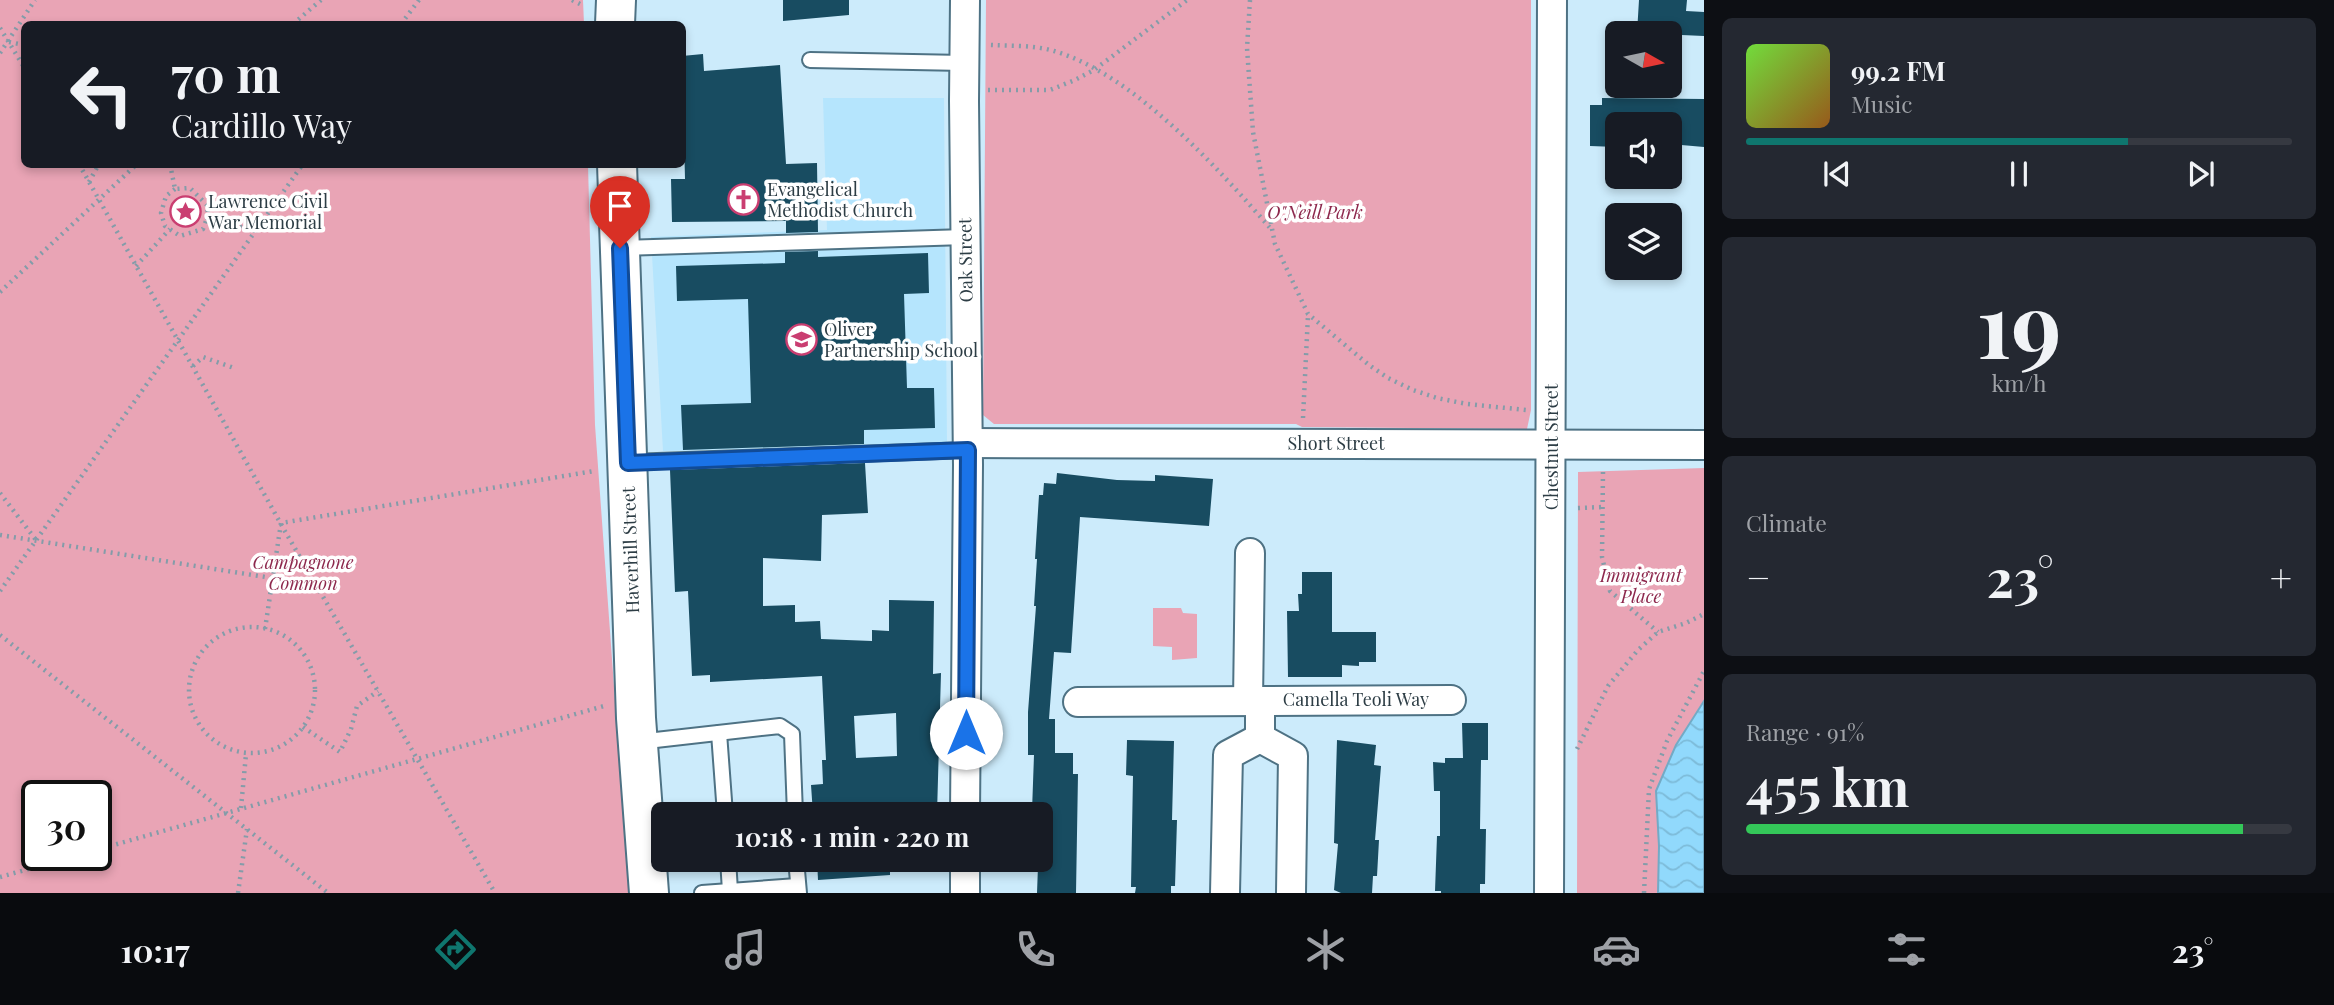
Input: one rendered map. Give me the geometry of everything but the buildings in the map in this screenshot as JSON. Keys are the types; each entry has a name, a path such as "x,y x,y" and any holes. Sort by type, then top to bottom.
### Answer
{"main road":[{"path":"598,2 613,21"},
{"name":"Haverhill Street","path":"617,168 620,248 611,467 638,742 649,893"}],"street":[{"name":"Oak Street","path":"965,0 968,446 965,802"},
{"name":"Chestnut Street","path":"1549,893 1552,0"},
{"name":"Short Street","path":"968,446 1704,445"},
{"name":"Camella Teoli Way","path":"1250,553 1254,701 1260,738"},
{"name":"Camella Teoli Way","path":"1078,702 1451,700"},
{"path":"1225,893 1228,755 1260,738 1293,756 1291,893"},
{"path":"965,872 965,893"}],"lane":[{"path":"810,60 964,64"},
{"path":"620,248 965,237"},
{"path":"611,467 968,446"},
{"path":"638,742 780,726 792,734 795,802"},
{"path":"719,733 724,802"},
{"path":"729,872 730,891"},
{"path":"702,893 798,890 797,872"}],"path":[{"path":"22,21 35,0"},
{"path":"296,21 321,0"},
{"path":"403,21 419,0"},
{"path":"572,0 598,2"},
{"path":"985,90 1050,90 1076,80 1097,68 1187,0"},
{"path":"1250,0 1247,48 1253,132 1275,244 1308,314 1369,365 1413,390 1467,404 1531,410"},
{"path":"0,53 21,22"},
{"path":"0,28 21,62"},
{"path":"8,42 21,44"},
{"path":"985,45 1053,51 1097,68 1161,116 1205,157 1272,230"},
{"path":"81,168 281,523 495,893"},
{"path":"89,183 97,168"},
{"path":"0,292 134,168"},
{"path":"171,168 175,189"},
{"path":"0,591 300,168"},
{"path":"190,188 208,206 203,229 180,236 165,226 161,213 166,196 175,189 190,188"},
{"path":"207,218 256,231"},
{"path":"136,266 170,229"},
{"path":"1302,427 1308,314"},
{"path":"193,366 203,357 234,368"},
{"path":"281,523 611,467"},
{"path":"1603,471 1602,557 1610,591 1658,632"},
{"path":"0,493 36,540"},
{"path":"1578,508 1602,507"},
{"path":"265,629 281,523"},
{"path":"0,535 317,585"},
{"path":"1577,749 1608,686 1638,650 1658,632 1704,614"},
{"path":"253,626 265,629 290,639 304,654 313,673 315,693 311,713 286,744 268,752 246,754 225,748 208,736 195,719 189,698 190,677 198,656 212,640 231,630 253,626"},
{"path":"0,635 328,893"},
{"path":"1644,893 1648,789 1667,741 1704,671"},
{"path":"303,726 340,752 351,729 356,706 378,691"},
{"path":"112,845 609,705"},
{"path":"241,809 246,754"},
{"path":"238,893 247,829"},
{"path":"0,877 21,871"}],"shaded area":[{"name":"Oliver Partnership School","path":"823,98 944,98 947,443 663,451 651,237 827,230"}],"green space":[{"name":"Campagnone Common","path":"0,0 583,0 584,21 21,21 21,168 588,168 595,425 629,893 0,893"},
{"name":"O\"Neill Park","path":"986,0 1531,0 1531,410 1527,429 1302,427 1296,424 994,424 983,415"},
{"name":"Immigrant Place","path":"1704,468 1704,701 1676,745 1659,846 1658,893 1577,893 1578,472"},
{"path":"1153,608 1181,608 1183,613 1197,614 1197,658 1172,660 1172,647 1153,646"}],"water":[{"path":"1704,701 1704,893 1658,893 1656,791 1676,745"}],"place":[{"name":"Evangelical Methodist Church","path":"744,200"},
{"name":"Lawrence Civil War Memorial","path":"185,212"},
{"name":"Oliver Partnership School","path":"801,340"}],"route":[{"path":"620,248 628,463 968,450 966,733"}]}
